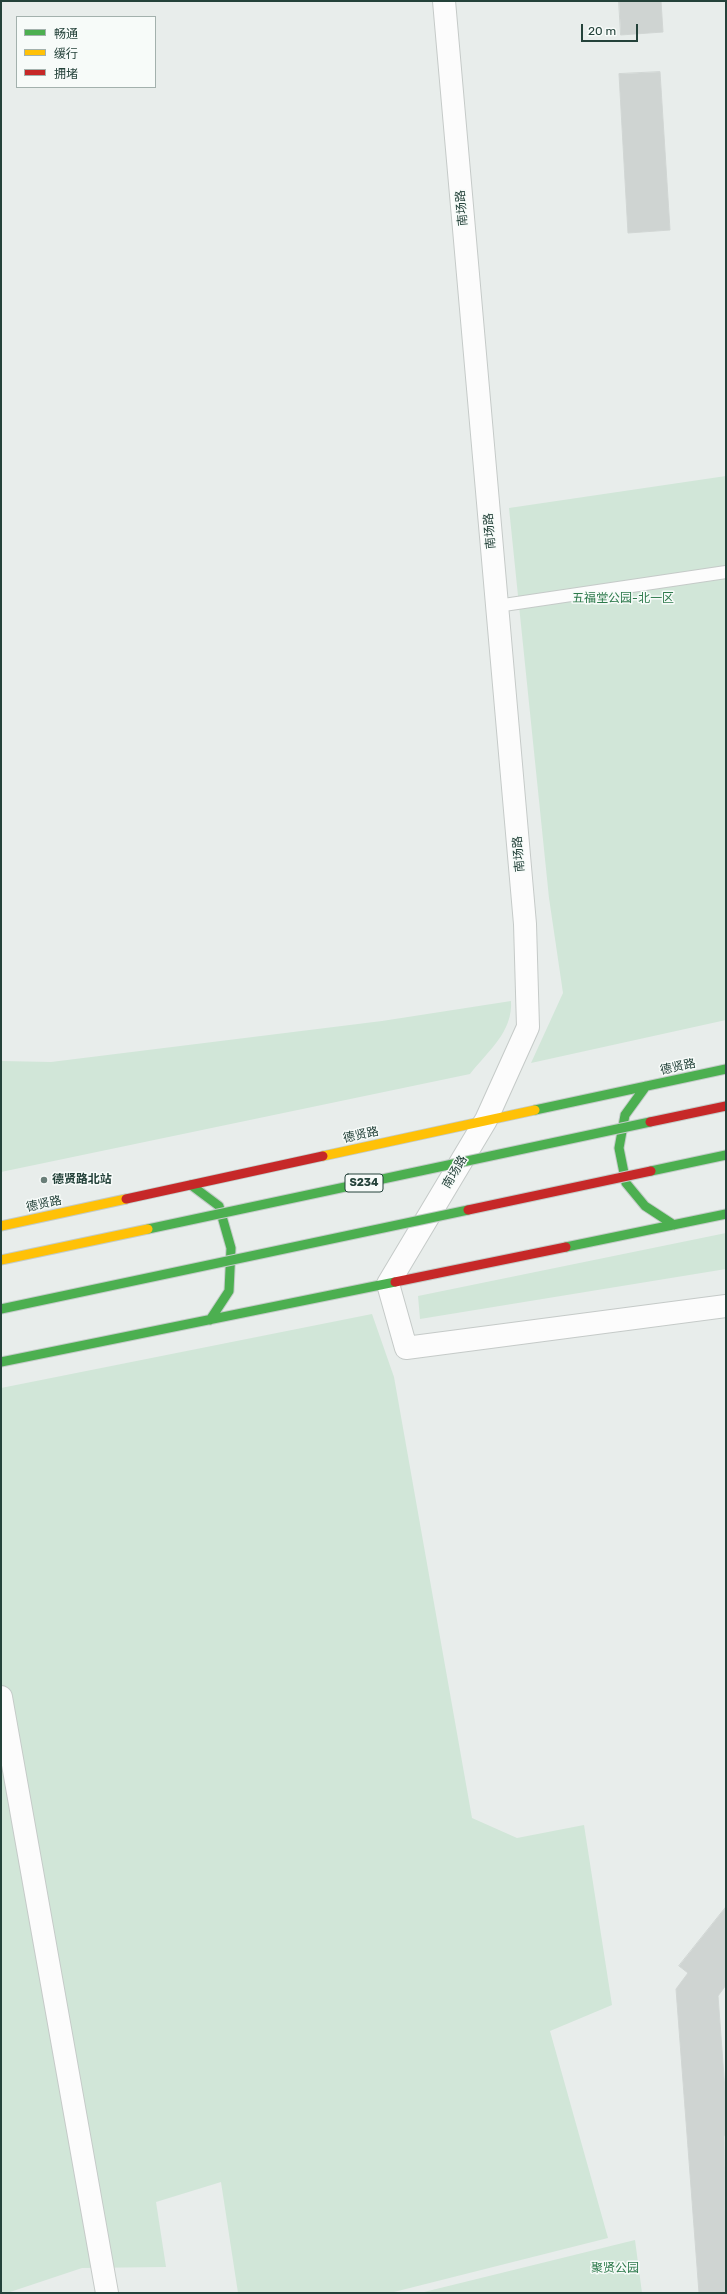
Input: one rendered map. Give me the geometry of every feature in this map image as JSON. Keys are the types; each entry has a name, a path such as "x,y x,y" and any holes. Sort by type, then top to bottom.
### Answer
{"main road":[{"name":"德贤路","path":"1,1226 726,1069"},
{"path":"646,1086 625,1115 619,1148 626,1183 645,1206 674,1225"},
{"name":"S234","path":"1,1260 726,1106"},
{"path":"1,1309 726,1155"},
{"path":"191,1185 219,1206 231,1248 229,1291 210,1320"},
{"path":"1,1362 726,1214"}],"street":[{"name":"南场路","path":"388,1284 486,1120 528,1027 525,924 444,1"},
{"path":"388,1284 406,1348 726,1306"},
{"path":"1,1697 107,2293"}],"lane":[{"path":"497,606 726,572"}],"green space":[{"name":"五福堂公园-北一区","path":"726,476 726,1020 531,1063 563,993 549,898 509,508"},
{"path":"511,1001 511,1012 504,1032 470,1074 1,1172 1,1061 51,1062 382,1021"},
{"path":"726,1233 726,1269 420,1319 418,1296"},
{"path":"372,1314 394,1377 472,1818 517,1838 584,1825 612,2005 550,2031 608,2238 390,2293 238,2293 221,2182 156,2202 166,2267 82,2268 7,2293 1,2293 1,1388"},
{"name":"聚贤公园","path":"635,2240 642,2293 420,2293"}],"building":[{"path":"619,1 661,1 663,32 621,35"},
{"path":"660,72 670,230 628,233 619,74"},
{"path":"726,1907 726,1985 718,1996 726,2104 726,2135 724,2136 726,2293 699,2293 676,1989 688,1973 679,1966"}],"traffic: fast":[{"path":"535,1110 726,1069"},
{"path":"646,1086 625,1115 619,1148 626,1183 645,1206 674,1225"},
{"path":"148,1229 650,1122"},
{"path":"651,1171 726,1155"},
{"path":"191,1185 219,1206 231,1248 229,1291 210,1320"},
{"path":"1,1309 468,1210"},
{"path":"566,1247 726,1214"},
{"path":"1,1362 395,1282"}],"traffic: slow":[{"path":"323,1156 535,1110"},
{"path":"1,1226 126,1199"},
{"path":"1,1260 148,1229"}],"traffic: jam":[{"path":"650,1122 726,1106"},
{"path":"126,1199 323,1156"},
{"path":"468,1210 651,1171"},
{"path":"395,1282 566,1247"}],"place":[{"name":"德贤路北站","path":"44,1180"}]}
